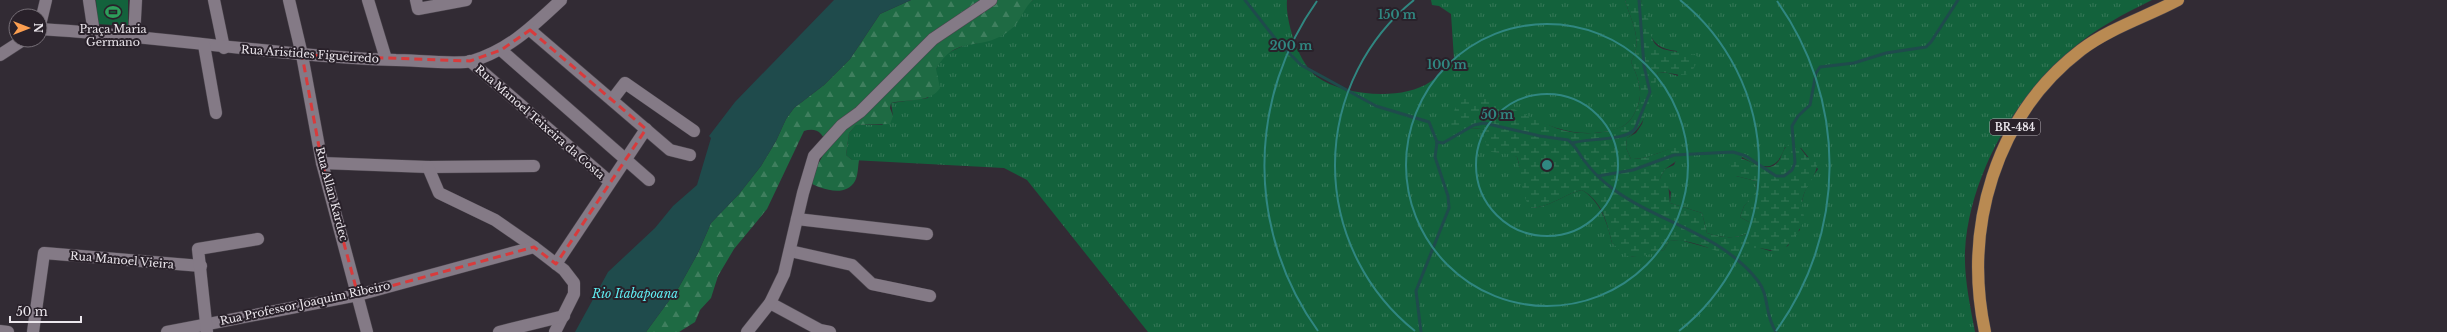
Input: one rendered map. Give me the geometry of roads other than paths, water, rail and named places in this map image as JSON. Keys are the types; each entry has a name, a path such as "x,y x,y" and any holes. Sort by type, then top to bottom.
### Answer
{"main road":[{"name":"BR-484","path":"1985,332 1978,295 1977,270 1978,246 1983,209 1993,171 2003,148 2024,111 2047,80 2082,49 2122,26 2178,0"}],"street":[{"path":"89,0 94,32"},
{"path":"134,37 136,0"},
{"path":"214,0 224,48"},
{"name":"Rua Allan Kardec","path":"289,0 302,56 322,163 367,332"},
{"path":"368,0 386,59"},
{"path":"416,0 418,9 465,0"},
{"name":"Rua Aristides Figueiredo","path":"48,29 94,32 302,56 470,61 501,50 530,30 560,0"},
{"path":"747,332 770,303 784,274 814,156 842,125 860,112 933,39 991,0"},
{"path":"530,30 670,150 690,155"},
{"path":"204,45 216,113"},
{"path":"0,55 11,48"},
{"path":"501,50 650,180"},
{"name":"Rua Manoel Teixeira da Costa","path":"470,61 610,182"},
{"path":"612,100 625,82 694,131"},
{"path":"556,264 646,129"},
{"path":"322,163 428,167 534,166"},
{"path":"428,167 439,193 495,220 534,246 556,264 574,282 574,294 556,332"},
{"path":"797,219 927,234"},
{"path":"206,328 201,266 198,249 258,239"},
{"name":"Rua Professor Joaquim Ribeiro","path":"167,332 206,328 358,295 534,246"},
{"path":"790,252 852,265 872,284 930,296"},
{"name":"Rua Manoel Vieira","path":"33,332 44,253 201,266"},
{"path":"770,303 820,330 830,332"},
{"path":"499,332 564,316"},
{"path":"0,331 8,332"}],"water":[{"name":"Rio Itabapoana","path":"834,0 911,0 880,14 850,59 824,85 794,108 786,119 776,141 761,166 739,194 711,223 698,253 679,287 646,332 575,332 608,272 655,228 673,206 697,185 711,138 709,136 735,102"}],"waterway":[{"path":"1245,0 1277,41 1301,65 1376,106 1429,122 1437,142 1435,157 1448,196 1449,208 1416,291 1421,332"},
{"path":"1572,143 1624,136 1635,129 1650,92 1644,66 1639,0"},
{"path":"1598,176 1633,170 1674,155 1733,152 1746,156 1776,176 1784,176 1792,170 1795,163 1792,126 1798,116 1810,105 1816,73 1820,67 1854,63 1886,53 1926,47 1931,42 1958,0"},
{"path":"1437,142 1443,143 1474,125 1484,123 1540,136 1568,140 1575,146 1593,171 1613,189 1631,201 1708,240 1727,252 1743,265 1762,287 1770,319 1776,332"}],"place":[{"name":"Praça Maria Germano","path":"113,12"}]}
